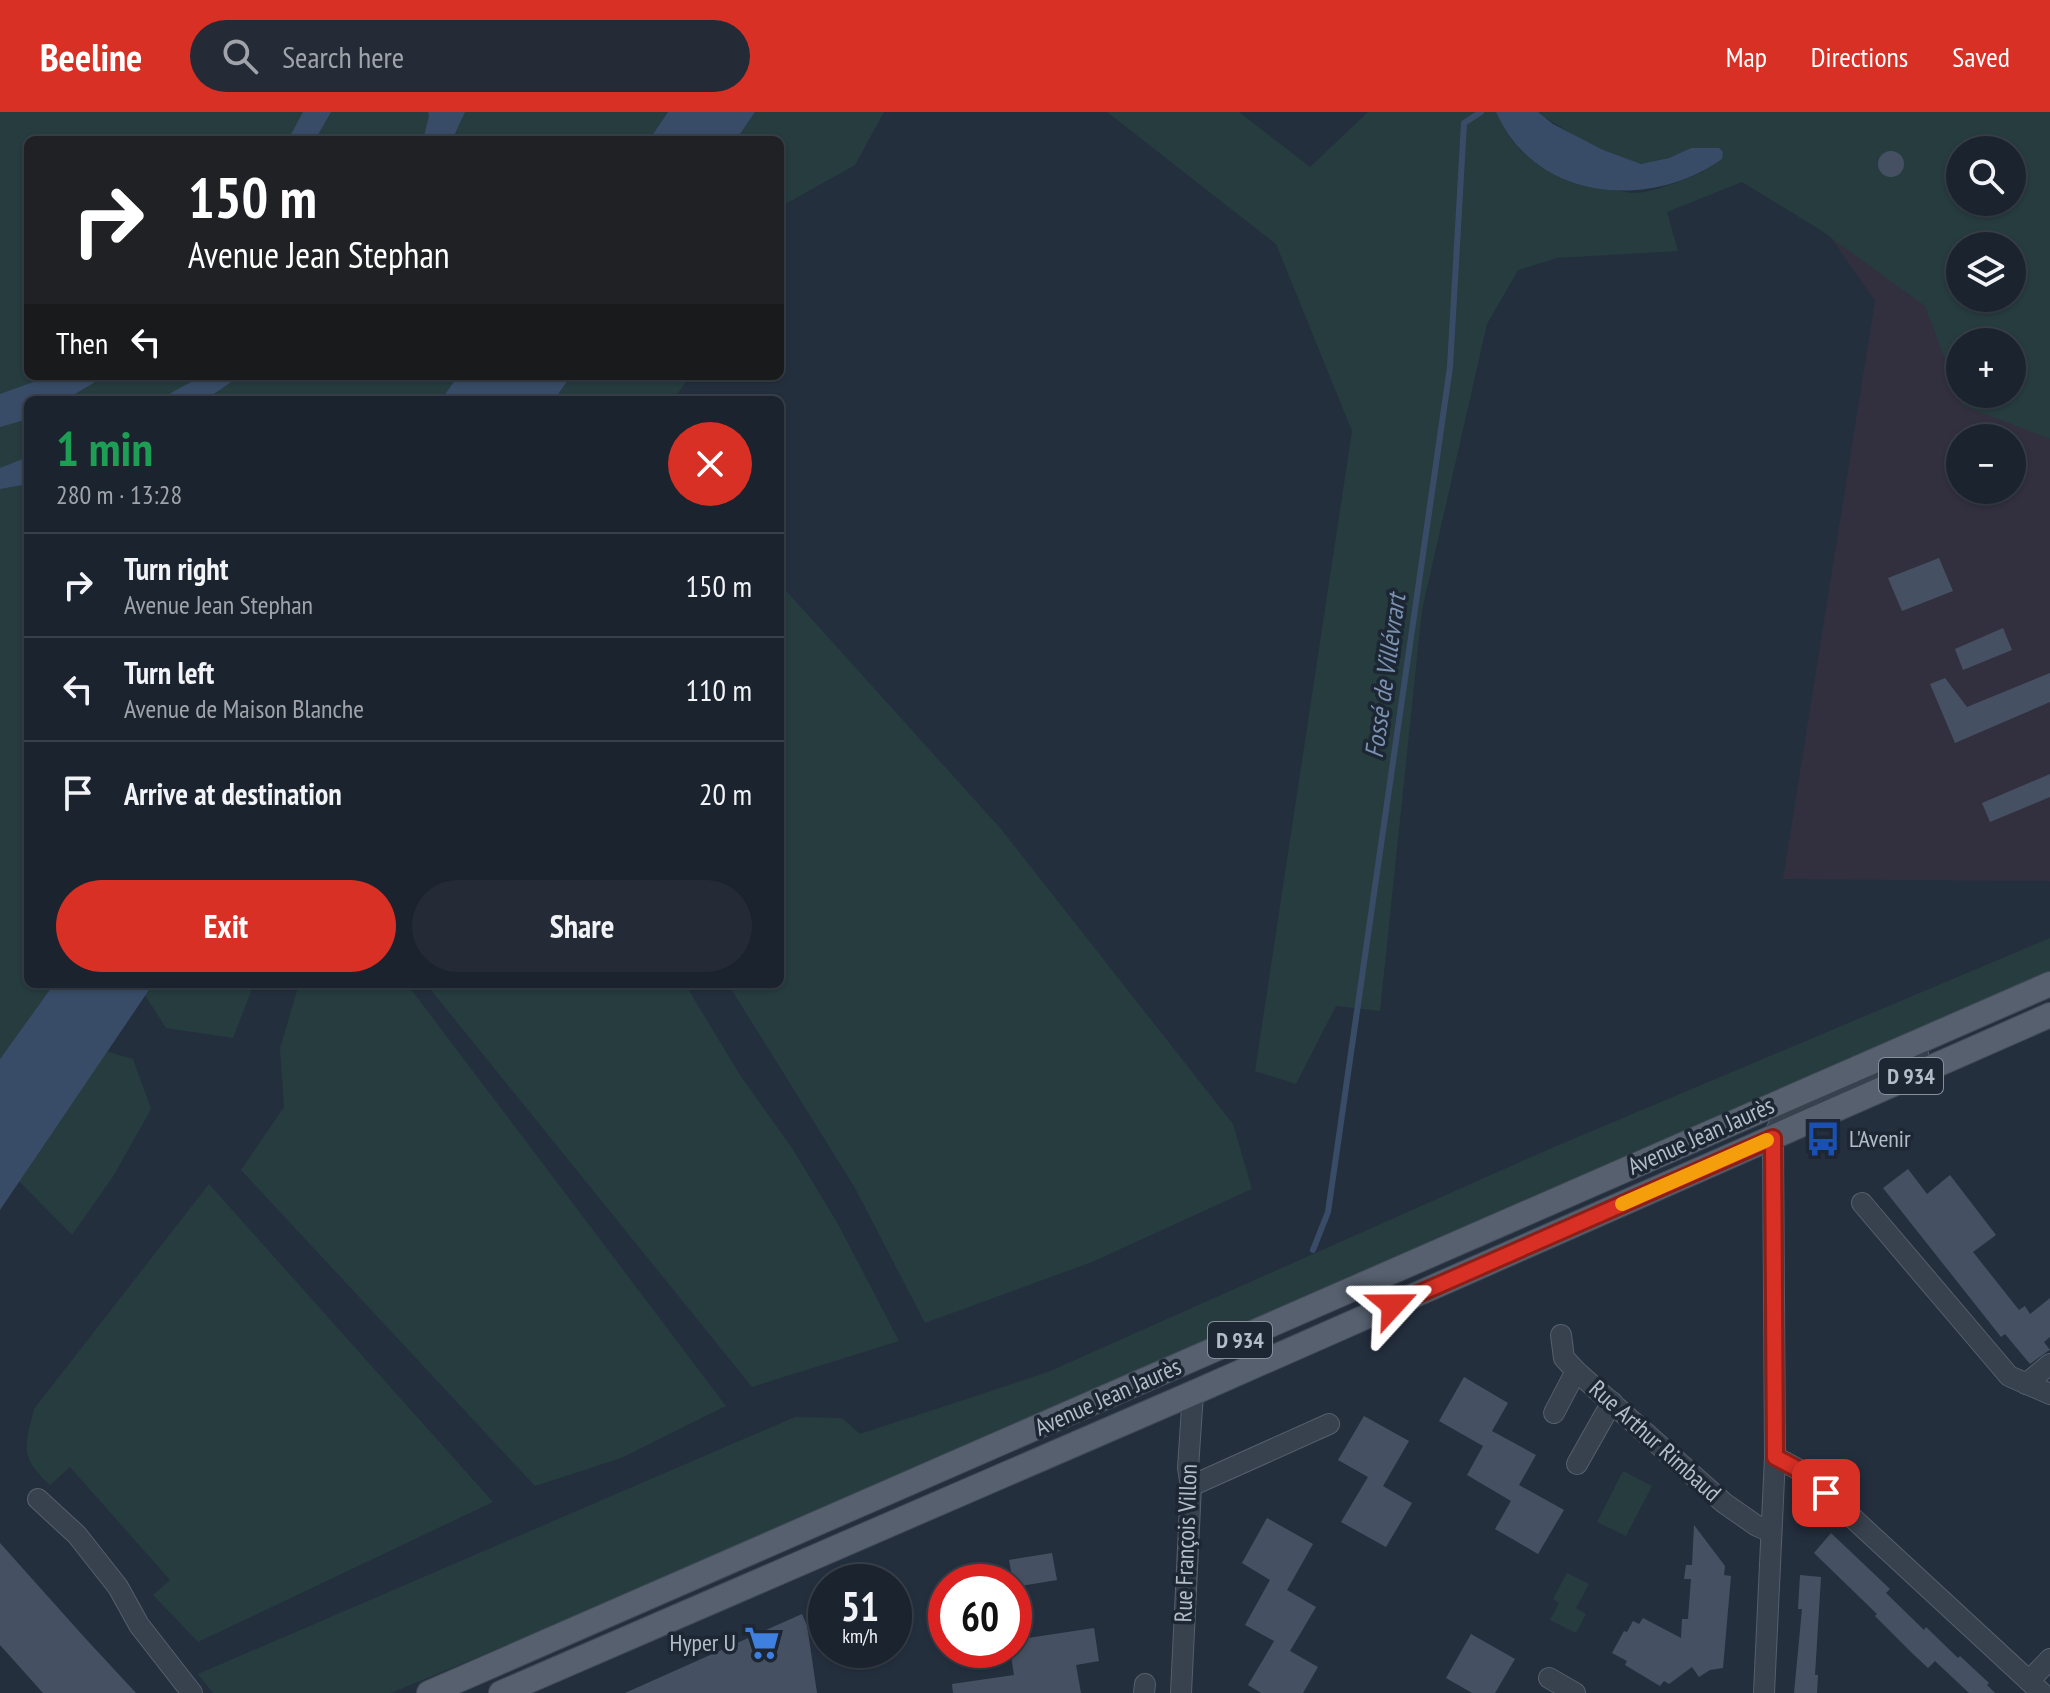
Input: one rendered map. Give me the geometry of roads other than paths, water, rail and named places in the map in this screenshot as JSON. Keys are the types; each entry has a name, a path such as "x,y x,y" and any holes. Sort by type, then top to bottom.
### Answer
{"main road":[{"name":"Avenue Jean Jaurès","path":"429,1693 2050,984"},
{"name":"Avenue Jean Jaurès","path":"501,1693 1193,1393 2050,1015"}],"street":[{"path":"1764,1693 1775,1457 1773,1138 1783,1116 1917,1055 1982,1013"},
{"path":"1862,1203 2009,1376 2050,1394"},
{"name":"Rue Arthur Rimbaud","path":"1561,1335 1564,1358 1576,1371 1724,1503 1771,1532"},
{"path":"2026,1384 2050,1364"},
{"path":"1554,1413 1576,1371"},
{"name":"Rue François Villon","path":"1181,1693 1193,1393"},
{"path":"1577,1464 1612,1402"},
{"path":"1191,1486 1329,1424"},
{"path":"1775,1457 1803,1472 2035,1687 2050,1659"},
{"path":"38,1499 77,1535 118,1587 139,1625 192,1693"},
{"path":"1549,1678 1575,1693"}],"water":[{"path":"303,112 331,112 317,136 290,136"},
{"path":"428,112 465,112 454,136 424,136"},
{"path":"668,112 755,112 739,136 652,136"},
{"path":"1496,112 1538,112 1553,124 1603,150 1641,164 1669,158 1691,148 1719,148 1723,152 1722,159 1693,176 1661,186 1629,190 1596,188 1565,180 1538,164 1514,142"},
{"path":"39,380 98,380 72,396 24,396 24,420 0,427 0,394"},
{"path":"195,380 234,380 211,396 165,396"},
{"path":"455,380 568,380 557,396 444,396"},
{"path":"24,459 24,485 0,489 0,468"},
{"path":"51,988 150,988 0,1210 0,1059"}],"waterway":[{"name":"Fossé de Villévrart","path":"1313,1250 1328,1212 1450,367 1464,123 1481,112"}],"place":[{"name":"L'Avenir","path":"1823,1139"},
{"name":"Hyper U","path":"762,1643"}]}
